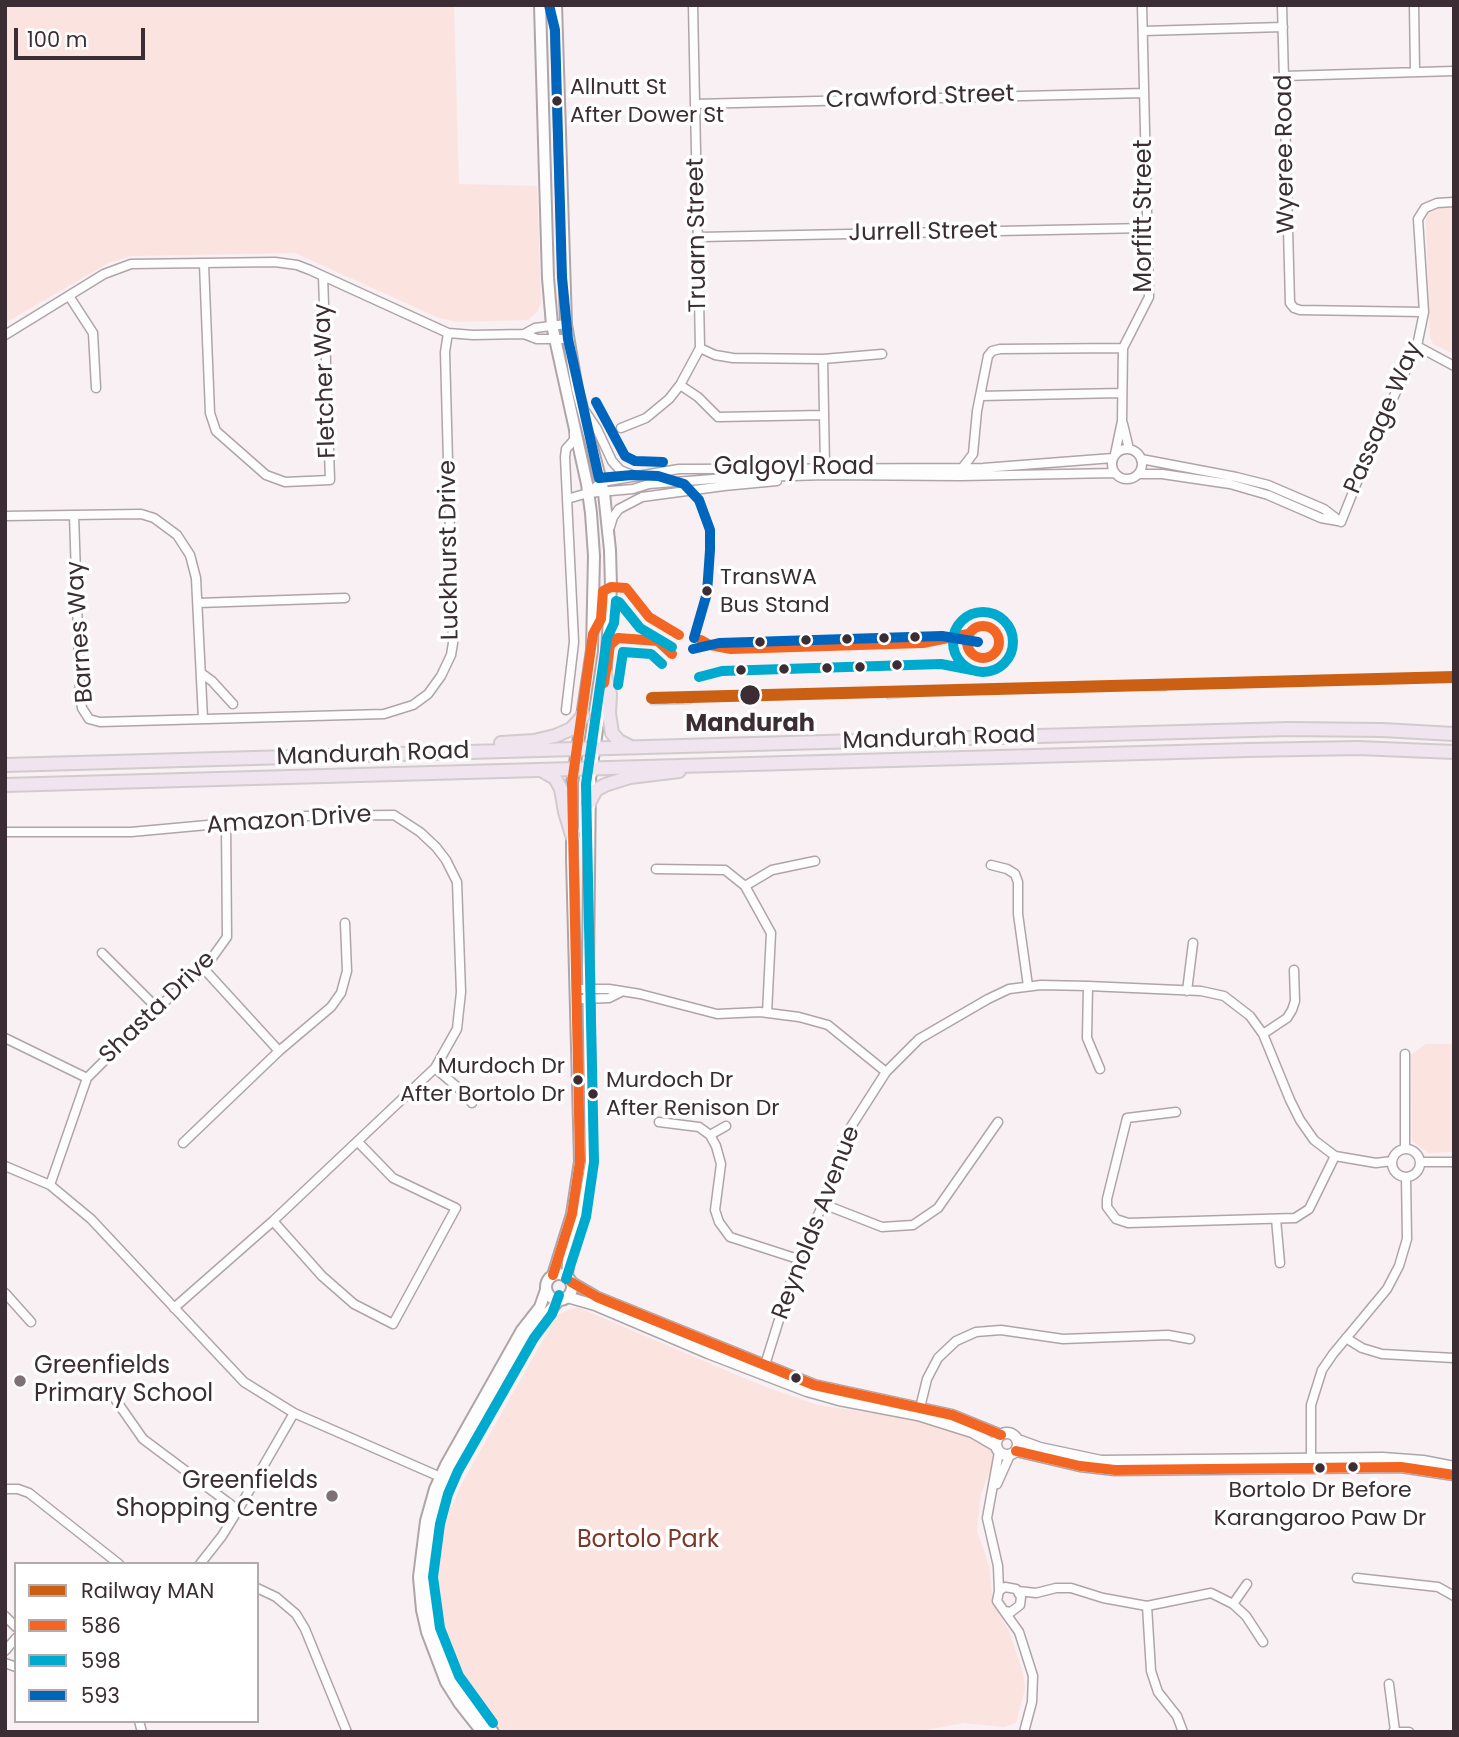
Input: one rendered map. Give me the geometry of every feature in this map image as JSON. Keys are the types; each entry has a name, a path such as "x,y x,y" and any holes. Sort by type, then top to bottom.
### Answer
{"highway":[{"path":"605,675 610,694 612,733 623,744 640,747"},
{"path":"457,752 555,736 571,729 583,716"},
{"name":"Mandurah Road","path":"5,765 1288,729 1454,734"},
{"name":"Mandurah Road","path":"5,785 1358,748 1454,752"},
{"path":"589,803 596,790 605,785 630,777 664,774 703,764"},
{"path":"538,769 550,773 558,782 572,835"}],"main road":[{"path":"534,5 541,30"},
{"path":"493,1732 468,1703 453,1678 439,1644 430,1604 428,1565 434,1523 444,1479 530,1335 571,1290 569,1250 585,1196 591,1162 572,835 574,768 593,634 594,543 588,493 552,325 548,278 540,5"},
{"path":"482,1732 446,1682 431,1646 422,1611 419,1577 426,1521 444,1479 522,1330 540,1307 572,1214 580,1161 582,994 591,768 605,675 611,587 609,533 603,487 567,339 556,5"},
{"path":"553,1275 560,1274 569,1279"},
{"path":"546,1290 551,1297 563,1299"}],"street":[{"name":"Truarn Street","path":"621,428 659,410 680,386 700,348 693,5"},
{"name":"Morfitt Street","path":"1129,449 1122,421 1123,348 1149,297 1142,5"},
{"name":"Wyeree Road","path":"1282,5 1290,303 1300,310 1424,312"},
{"path":"1414,5 1415,71"},
{"path":"1143,31 1283,27"},
{"path":"1284,76 1454,71"},
{"name":"Crawford Street","path":"695,104 1144,93"},
{"name":"Passage Way","path":"1219,478 1321,518 1341,522 1373,442 1417,346 1424,312 1418,219 1425,208 1437,203 1454,202"},
{"name":"Jurrell Street","path":"699,237 1147,228"},
{"path":"5,335 104,274 131,264 275,262 297,265 449,333 524,334 554,341 567,339"},
{"name":"Fletcher Way","path":"204,264 210,413 216,431 266,475 285,482 330,480 323,276"},
{"path":"69,296 93,333 96,388"},
{"path":"524,334 535,328 566,324"},
{"name":"Luckhurst Drive","path":"202,719 395,712 420,700 441,676 451,655 453,643 445,352 449,333"},
{"path":"1417,346 1454,366"},
{"path":"700,348 715,355 733,358 823,359 881,354"},
{"path":"963,467 973,454 980,396 988,356 992,351 1123,348"},
{"path":"823,359 825,467"},
{"path":"680,386 698,397 718,417 824,415"},
{"path":"980,396 1121,393"},
{"path":"582,406 615,466 626,473 641,477"},
{"name":"Morfitt Street","path":"1114,456 1122,421"},
{"path":"566,710 574,642 565,453 574,440 574,430"},
{"path":"1124,449 1129,449 1141,459 1219,478 1139,474 1125,478 1115,473 1112,467 1114,456 1124,449"},
{"path":"973,454 984,468"},
{"name":"Galgoyl Road","path":"567,499 662,471 698,468 984,468 1114,456"},
{"path":"1139,474 1141,459"},
{"name":"Galgoyl Road","path":"603,487 851,474 961,476 1115,473"},
{"path":"609,533 615,513 642,497 724,485 763,484 797,477"},
{"path":"5,516 141,514 154,518 169,528 190,555 194,566 202,719"},
{"name":"Barnes Way","path":"74,515 82,708 89,719 100,722 202,719"},
{"path":"198,603 345,598"},
{"path":"201,673 233,704"},
{"name":"Amazon Drive","path":"5,832 131,832 306,816 394,814 436,847 457,882 461,992 457,1029 435,1068 273,1221 174,1308"},
{"name":"Shasta Drive","path":"50,1185 87,1078 157,1008 204,969 227,937 226,824"},
{"path":"745,886 772,870 815,861"},
{"path":"991,865 1007,869 1014,874 1018,882 1018,914 1028,986"},
{"path":"656,869 725,870 745,886 771,933 767,1013"},
{"path":"183,1143 279,1051 331,1007 341,993 347,971 345,923"},
{"path":"1187,991 1193,943"},
{"path":"102,953 157,1008"},
{"path":"204,969 279,1051"},
{"path":"1263,1034 1287,1018 1292,1010 1295,1001 1294,970"},
{"name":"Reynolds Avenue","path":"763,1370 798,1259 823,1204 847,1133 886,1072 919,1039 1000,993 1028,986 1088,986 1187,991 1224,996 1250,1016 1263,1034 1300,1121 1314,1140 1335,1156"},
{"path":"1088,986 1087,1038 1100,1069"},
{"path":"582,994 609,989 651,996 717,1014 767,1013 799,1017 828,1025 886,1072"},
{"path":"5,1038 87,1078"},
{"path":"1405,1054 1405,1148"},
{"path":"435,1068 472,1103"},
{"path":"1176,1112 1127,1118 1109,1185 1108,1207 1116,1219 1128,1223 1295,1218 1309,1209 1335,1156 1376,1163 1392,1161"},
{"path":"659,1122 699,1127 710,1135 721,1164 715,1210 719,1222 730,1237 798,1259"},
{"path":"823,1204 882,1227 913,1225 938,1208 998,1122"},
{"path":"710,1135 726,1126"},
{"path":"273,1221 330,1283 354,1304 393,1324 456,1208 393,1178 358,1142"},
{"path":"1405,1148 1418,1154 1421,1162 1417,1172 1406,1177 1396,1173 1392,1161 1398,1151 1405,1148"},
{"path":"1421,1162 1454,1162"},
{"path":"5,1166 50,1185 91,1219 244,1382 294,1413 444,1479"},
{"path":"1311,1463 1310,1420 1314,1394 1322,1370 1387,1289 1399,1266 1407,1240 1406,1177"},
{"path":"1276,1219 1280,1263"},
{"path":"569,1279 597,1297 823,1396 952,1415 1001,1435 1010,1433 1008,1449 991,1496 987,1518 998,1566 998,1606 1019,1632 1034,1689 1024,1732"},
{"path":"5,1293 31,1322"},
{"path":"563,1299 595,1305 763,1370"},
{"path":"919,1411 927,1379 938,1358 957,1341 976,1332 1001,1330 1063,1339 1168,1335 1190,1339"},
{"path":"1346,1338 1362,1348 1382,1354 1454,1358"},
{"path":"113,1396 143,1439 238,1510"},
{"path":"919,1411 1008,1449 1080,1466 1115,1470 1403,1459 1454,1467"},
{"path":"205,1562 294,1413"},
{"path":"1001,1435 1008,1449"},
{"path":"1311,1463 1401,1467 1454,1475"},
{"path":"5,1489 18,1489 29,1493 117,1562"},
{"path":"998,1566 1021,1597 1019,1632"},
{"path":"1357,1578 1438,1587 1454,1596"},
{"path":"1233,1604 1247,1584"},
{"path":"999,1591 1015,1589 1036,1593 1070,1588 1103,1598 1147,1605 1211,1593 1233,1604 1246,1616 1264,1642"},
{"path":"259,1589 276,1597 296,1614 305,1629 347,1732"},
{"path":"1004,1611 1011,1612 1036,1593"},
{"path":"1147,1605 1151,1671 1158,1692 1177,1716 1183,1732"},
{"path":"1389,1684 1394,1731 1409,1732"}],"green space":[{"path":"5,5 454,5 459,184 537,186 541,303 537,312 528,320 458,322 439,318 295,253 133,256 110,262 5,323"},
{"path":"1454,208 1454,354 1433,344 1430,338 1426,219 1429,211"},
{"path":"1426,1044 1454,1044 1454,1152 1429,1153 1412,1141 1411,1055"},
{"name":"Bortolo Park","path":"577,1307 763,1386 818,1405 923,1421 999,1448 981,1494 977,1530 989,1566 993,1604 1009,1631 1023,1672 1025,1689 1016,1723 1004,1727 964,1723 916,1732 505,1732 495,1725 461,1677 442,1621 438,1569 446,1520 461,1485 557,1315"}],"railway":[{"path":"1054,687 1165,689"},
{"path":"888,697 978,689"},
{"path":"652,703 690,702"}],"rail line":[{"name":"MAN","path":"652,698 1454,677"}],"transit line":[{"name":"593","path":"549,5 555,30 562,277 568,339 599,478 658,476 684,484 699,500 710,530 710,550 707,593 694,638"},
{"name":"593","path":"596,402 625,456 635,461 663,462"},
{"name":"586","path":"553,1275 572,1214 580,1161 572,783 593,634 601,619 603,591 611,587 626,588 649,617 679,635"},
{"name":"598","path":"566,1279 586,1217 594,1162 586,784 607,638 614,623 616,601 640,628 672,647"},
{"name":"598","path":"977,612 989,612 1008,625 1013,642 1011,654 1000,667 989,672 977,672 958,659 953,648 953,636 966,617 977,612"},
{"name":"586","path":"983,626 994,631 999,642 994,653 983,658 972,653 967,642 972,631 983,626"},
{"name":"586","path":"701,640 710,645 731,649 923,643 968,634"},
{"name":"593","path":"693,649 719,643 942,636 978,642"},
{"name":"586","path":"604,683 610,645 618,638 658,641 672,654"},
{"name":"598","path":"618,685 623,652 651,654 662,664"},
{"name":"598","path":"699,677 722,671 941,664 972,670"},
{"name":"586","path":"571,1282 597,1297 814,1385 952,1415 1001,1435"},
{"name":"598","path":"493,1723 459,1676 440,1628 433,1577 440,1524 458,1471 534,1338 552,1314 559,1295"},
{"name":"586","path":"1016,1451 1080,1466 1115,1470 1401,1467 1454,1475"}],"place":[{"name":"Allnutt St After Dower St","path":"557,101"},
{"name":"TransWA Bus Stand","path":"707,591"},
{"name":"Mandurah","path":"750,695"},
{"name":"Murdoch Dr After Bortolo Dr","path":"578,1080"},
{"name":"Murdoch Dr After Renison Dr","path":"593,1094"},
{"name":"Greenfields Primary School","path":"20,1381"},
{"name":"Bortolo Dr Before Karangaroo Paw Dr","path":"1320,1468"},
{"name":"Greenfields Shopping Centre","path":"332,1496"}]}
